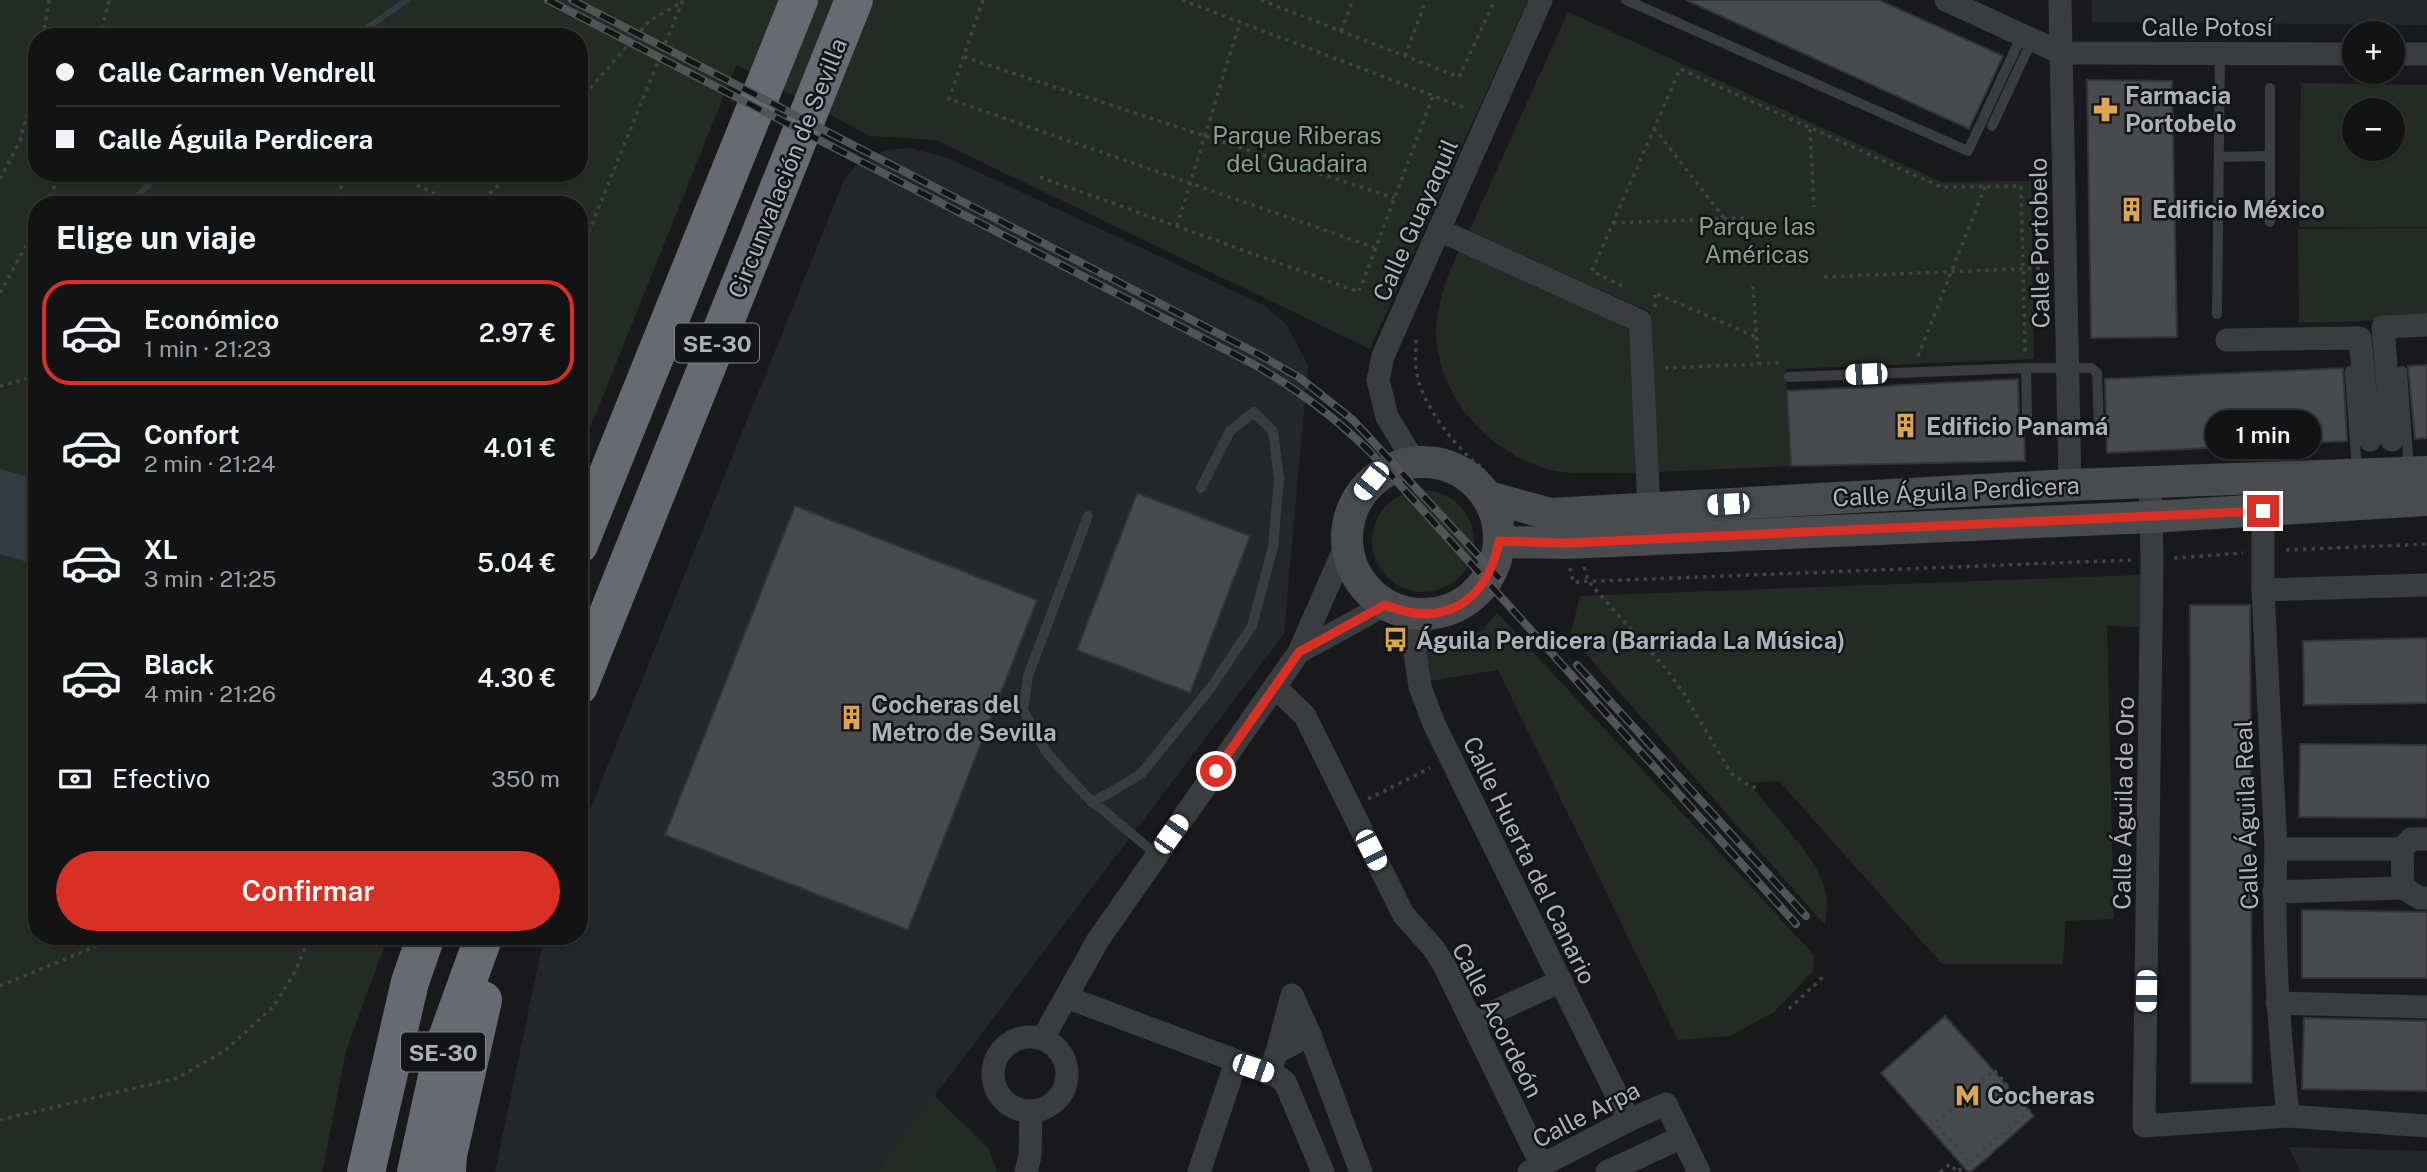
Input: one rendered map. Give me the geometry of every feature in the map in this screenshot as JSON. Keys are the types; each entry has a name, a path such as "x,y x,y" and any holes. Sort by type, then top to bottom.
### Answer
{"highway":[{"name":"SE-30","path":"588,523 799,0"},
{"name":"Circunvalación de Sevilla","path":"588,664 854,0"},
{"name":"SE-30","path":"366,1172 410,982 423,945"},
{"name":"SE-30","path":"416,1172 443,1049 481,945"},
{"path":"447,1172 447,1155 496,945"}],"street":[{"name":"Calle Guayaquil","path":"1414,461 1387,417 1378,380 1383,356 1541,0"},
{"path":"1945,0 2061,53"},
{"name":"Calle Portobelo","path":"2060,0 2070,485"},
{"name":"Calle Potosí","path":"2061,53 2342,54"},
{"path":"2405,54 2427,54"},
{"path":"1439,230 1640,321 1649,509"},
{"path":"2227,340 2360,338 2381,440 2383,327 2427,325"},
{"path":"1043,1038 1098,940 1299,652 1346,545 1348,522 1356,499 1371,481 1391,468 1414,461 1436,462 1457,468 1475,481 1491,485 1499,541 1495,564 1483,584 1466,601 1445,611 1422,614 1403,612 1385,605 1366,590 1352,569 1346,545"},
{"name":"Calle Águila Perdicera","path":"1491,485 1550,514 2070,485 2418,472"},
{"name":"Calle Águila de Oro","path":"2150,482 2152,559 2144,1126 2288,1116"},
{"name":"Calle Águila Perdicera","path":"1499,541 1567,543 2151,517 2427,500"},
{"name":"Calle Águila Real","path":"2263,511 2263,590 2276,849 2274,892 2277,1003 2288,1116"},
{"path":"2263,590 2427,584"},
{"path":"1299,652 1385,605"},
{"name":"Calle Huerta del Canario","path":"1422,614 1415,653 1420,687 1434,724 1629,1120"},
{"name":"Calle Acordeón","path":"1275,687 1305,716 1403,914 1439,957 1472,1022 1536,1169"},
{"path":"2403,888 2402,849 2411,839 2427,839"},
{"path":"2276,849 2402,849"},
{"path":"2274,892 2403,888 2420,898 2427,898"},
{"path":"1472,1022 1561,981"},
{"path":"1323,1172 1285,1082 1277,1076 1273,1063 1292,995 1310,1035 1361,1172"},
{"path":"1066,997 1236,1062 1273,1063 1310,1035"},
{"path":"2277,1003 2427,1007"},
{"path":"1018,1038 1043,1038 1054,1044 1067,1065 1068,1078 1064,1089 1058,1099 1048,1107 1031,1111 1013,1107 1003,1100 996,1090 992,1078 993,1065 1007,1044 1018,1038"},
{"path":"1199,1172 1236,1062"},
{"name":"Calle Arpa","path":"1536,1169 1629,1120 1666,1104 1682,1138"},
{"path":"1026,1172 1030,1156 1031,1111"},
{"path":"2288,1116 2427,1126"},
{"path":"1607,1172 1682,1138 1699,1172"}],"lane":[{"path":"1626,0 1968,152 2027,37"},
{"path":"1992,126 2027,37"},
{"path":"2217,314 2220,54"},
{"path":"2270,88 2270,222"},
{"path":"2219,157 2270,156"},
{"path":"1788,377 2068,366 2092,368 2097,373 2099,427"},
{"path":"2025,368 2027,416"},
{"path":"2350,371 2357,475"},
{"path":"2402,371 2418,472"},
{"path":"1092,803 1140,774 1212,686 1252,626 1273,547 1279,479 1273,431 1254,412 1230,431 1201,488"},
{"path":"1088,516 1028,676 1023,710 1047,752 1092,803 1157,855"}],"path":[{"path":"45,28 50,0"},
{"path":"102,28 109,0"},
{"path":"983,0 948,99 1376,248"},
{"path":"1182,0 1489,117"},
{"path":"1261,0 1459,77 1495,0"},
{"path":"1278,7 1281,0"},
{"path":"1341,31 1353,0"},
{"path":"1405,56 1426,0"},
{"path":"588,91 649,21 682,2"},
{"path":"588,234 682,2"},
{"path":"1177,226 1240,22"},
{"path":"963,57 1394,198"},
{"path":"1592,271 1680,69 1941,187 2021,187 2025,351"},
{"path":"1040,177 1359,292 1433,96"},
{"path":"0,179 20,141 28,111"},
{"path":"1654,128 1725,219"},
{"path":"1810,128 1814,207"},
{"path":"409,182 439,196"},
{"path":"487,196 501,182"},
{"path":"1918,356 1985,187"},
{"path":"1613,223 1744,218"},
{"path":"0,293 28,245"},
{"path":"1824,277 2066,267"},
{"path":"1753,286 1758,364"},
{"path":"1655,293 1756,337"},
{"path":"1416,329 1416,370 1429,404 1455,443 1482,469 1491,485"},
{"path":"0,386 28,378"},
{"path":"2286,550 2427,544"},
{"path":"2162,559 2244,553"},
{"path":"1582,557 1588,582 1667,670 1731,773 1746,784 1758,788"},
{"path":"1569,558 1573,582 2144,560"},
{"path":"1350,807 1450,757"},
{"path":"0,986 99,945"},
{"path":"0,1120 177,1078 226,1050 274,1006 295,972 306,945"},
{"path":"1789,1009 1826,974"},
{"path":"1940,1172 1950,1164 1957,1172 2029,1111 1994,1070 1971,1091"},
{"path":"1963,1099 1935,1123 1970,1162"}],"shaded area":[{"path":"2092,0 2427,0 2427,25 2405,25 2405,21 2342,21 2342,24 2092,22"},
{"name":"Cocheras del Metro de Sevilla","path":"910,148 948,158 1264,305 1286,324 1308,365 1284,634 877,1172 495,1172 542,945 588,945 588,814 844,180 855,166 887,150"},
{"path":"0,469 28,477 28,562 0,554"},
{"path":"2289,1147 2427,1151 2427,1172 2300,1172"}],"green space":[{"name":"Parque Riberas del Guadaira","path":"0,0 1528,0 1370,349 936,140 870,136 736,65 588,434 588,196 28,196 28,945 385,945 346,1051 322,1172 0,1172"},
{"name":"Parque las Américas","path":"1568,12 1942,182 2031,181 2034,359 1786,369 1790,466 1656,472 1650,312 1469,231"},
{"path":"2301,83 2427,85 2427,227 2299,227"},
{"path":"2427,228 2427,319 2299,323 2298,229"},
{"path":"1460,247 1628,326 1637,473 1565,472 1531,463 1486,435 1468,416 1453,394 1437,345 1440,300"},
{"path":"1423,490 1443,494 1459,505 1470,521 1474,541 1470,561 1459,577 1443,588 1423,592 1403,588 1387,577 1376,561 1372,541 1376,521 1387,505 1403,494"},
{"path":"2141,575 2139,627 2107,626 2114,919 2066,921 2063,964 1942,964 1779,781 1750,783 1808,855 1817,871 1827,903 1825,925 1570,636 1580,596"},
{"path":"1497,613 1814,955 1813,971 1774,1012 1730,1036 1678,1040 1498,670 1429,681 1423,648 1452,642 1483,630"},
{"path":"934,1095 989,1149 997,1172 877,1172"}],"building":[{"path":"1686,0 1879,0 2003,56 1969,129"},
{"name":"Edificio México","path":"2087,80 2172,81 2177,337 2091,338"},
{"path":"2427,365 2427,438 2415,439 2408,366"},
{"path":"2343,368 2347,441 2107,453 2105,379"},
{"name":"Edificio Panamá","path":"2018,379 2019,416 2024,423 2025,461 1791,466 1787,391"},
{"path":"1137,493 1250,536 1190,693 1077,650"},
{"name":"Cocheras del Metro de Sevilla","path":"795,506 1037,600 908,930 665,835"},
{"path":"2190,605 2250,605 2252,1083 2191,1083"},
{"path":"2427,638 2427,703 2304,705 2303,641"},
{"path":"2300,744 2427,745 2427,818 2299,817"},
{"path":"2302,910 2427,912 2427,978 2302,978"},
{"path":"1945,1016 2034,1116 1971,1172 1968,1172 1881,1073"},
{"path":"2304,1018 2427,1021 2427,1091 2302,1089"}],"waterway":[{"path":"367,28 407,0"},
{"path":"138,196 151,182"}],"railway":[{"path":"548,0 1253,364 1315,404 1371,453 1796,924"},
{"path":"572,0 1300,378 1353,420 1500,579"},
{"path":"1577,665 1806,916"}],"place":[{"name":"Farmacia Portobelo","path":"2105,109"},
{"name":"Edificio México","path":"2132,209"},
{"name":"Edificio Panamá","path":"1906,426"},
{"name":"Águila Perdicera (Barriada La Música)","path":"1396,640"},
{"name":"Cocheras del Metro de Sevilla","path":"851,718"},
{"name":"Cocheras","path":"1967,1095"}],"route":[{"path":"1216,771 1299,652 1385,605 1403,612 1422,614 1445,611 1466,601 1483,584 1495,564 1499,541 1567,543 2263,511"}]}
